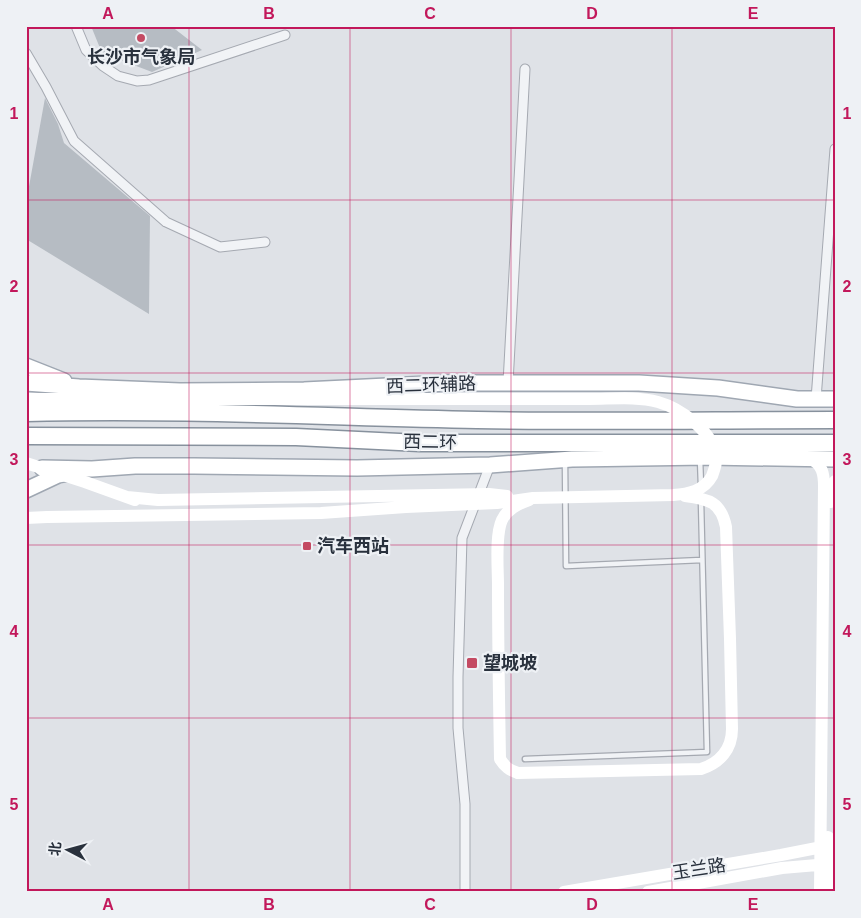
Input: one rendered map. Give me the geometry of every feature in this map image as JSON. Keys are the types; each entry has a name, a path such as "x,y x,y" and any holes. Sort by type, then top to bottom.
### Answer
{"highway":[{"name":"西二环","path":"26,413 296,414 497,420 835,420"},
{"name":"西二环","path":"26,436 296,437 420,443 835,443"}],"main road":[{"path":"26,366 79,387"},
{"name":"西二环辅路","path":"26,382 79,387 180,390 314,390 434,383 639,383 718,388 797,400 835,399"},
{"path":"26,468 92,469 154,466 357,468 490,465 565,460 835,459"},
{"path":"26,490 58,475 92,469"}],"street":[{"path":"76,26 86,50 103,66 118,76 138,81 149,80 286,35"},
{"path":"26,53 74,141 166,222 220,247 266,242"},
{"path":"508,383 525,69"},
{"path":"816,399 835,149"},
{"path":"26,399 624,399 656,401 670,406 697,424 711,442 716,459 715,469 710,480 701,488 692,492 673,495 533,498 489,494 158,500 127,497"},
{"path":"811,458 821,467 824,486 828,864 831,892"},
{"path":"26,463 127,497 171,515"},
{"path":"465,892 465,804 458,728 462,538 490,465"},
{"path":"828,846 831,496 835,481"},
{"path":"533,498 511,509 505,515 501,522 498,545 500,758 504,765 518,773 701,769 711,766 718,761 729,746 732,737 727,539 724,516 718,507 704,499 673,495"},
{"path":"26,518 47,516 321,513 497,503 533,498"},
{"name":"玉兰路","path":"564,892 828,846"},
{"path":"820,892 828,864"},
{"name":"玉兰路","path":"648,892 782,868 828,864"}],"lane":[{"path":"524,758 707,752 700,458"},
{"path":"565,460 566,566 702,560"}],"building":[{"name":"长沙市气象局","path":"91,26 171,26 202,50 152,72 102,53"},
{"path":"45,98 58,124 64,143 150,216 149,314 26,239 26,203"}],"place":[{"name":"长沙市气象局","path":"141,38"},
{"name":"汽车西站","path":"307,546"},
{"name":"望城坡","path":"472,663"}]}
